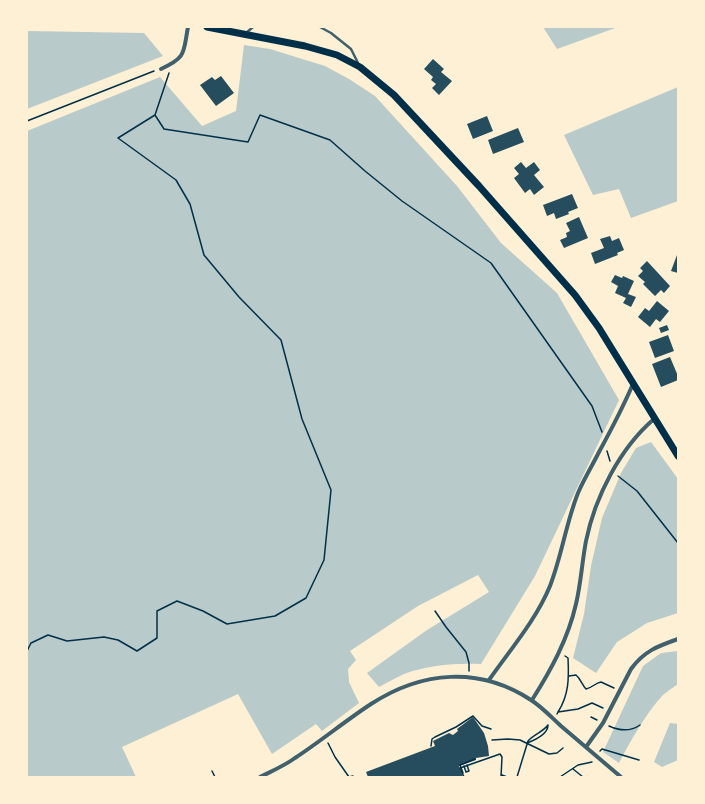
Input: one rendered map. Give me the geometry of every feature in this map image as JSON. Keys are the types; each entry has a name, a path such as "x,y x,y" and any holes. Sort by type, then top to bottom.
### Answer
{"main road":[{"path":"207,27 321,50 337,55 360,67 394,95 480,186 575,295 599,328 678,456"}],"street":[{"path":"161,68 172,64 180,58 188,27"},
{"path":"489,680 512,649 543,602 557,567 572,508 586,476 634,384"},
{"path":"532,700 558,653 576,604 586,540 601,496 622,454 634,438 654,419"},
{"path":"586,747 603,723 631,669 644,654 660,645 678,639"},
{"path":"260,777 295,758 391,692 414,683 435,678 469,677 489,680 532,700 621,777"}],"lane":[{"path":"244,34 253,27"},
{"path":"320,27 331,33 351,49 360,67"}],"path":[{"path":"27,651 31,642 48,635 66,641 104,638 118,640 137,651 156,638 156,611 177,601 203,611 227,624 275,616 306,598 324,560 331,490 302,420 281,340 240,297 204,255 190,204 176,180 118,138 155,115 172,64"},
{"path":"27,121 161,68"},
{"path":"155,115 164,129 248,142 260,115 330,140 402,201 492,263 592,406 605,441 613,472 637,491 678,543"},
{"path":"435,611 466,652 469,663 469,677"},
{"path":"558,653 568,658 569,676 564,704 558,712"},
{"path":"569,676 576,675 580,678 586,689 590,689 601,682 620,691"},
{"path":"568,711 578,709 592,703 609,711"},
{"path":"431,746 432,739 456,727 473,716 482,726 491,729"},
{"path":"591,717 616,729 622,730 635,729 640,724"},
{"path":"527,743 546,732 548,729 548,724"},
{"path":"517,777 527,743 532,736 546,728"},
{"path":"324,737 335,757 349,777 353,776"},
{"path":"492,740 514,739 527,743 549,754 553,754 563,748"},
{"path":"597,756 602,749 639,760"},
{"path":"465,777 460,768 500,754 502,756 502,776 507,777"},
{"path":"465,777 460,765 475,759"},
{"path":"560,777 578,765 592,763"},
{"path":"463,764 466,772 469,771 467,765"},
{"path":"573,769 582,777"},
{"path":"212,771 215,777"}],"shaded area":[{"path":"543,27 618,27 557,49"},
{"path":"27,31 144,33 163,56 27,109"},
{"path":"244,45 270,49 325,66 349,79 375,96 457,186 501,243 557,293 619,400 535,576 481,664 451,664 423,668 404,674 379,687 367,673 427,630 489,592 478,575 418,606 350,651 356,660 348,669 349,682 359,703 322,731 316,724 272,754 238,694 122,747 136,777 27,777 27,131 160,77 202,126 236,111"},
{"path":"678,87 678,201 631,218 619,189 593,195 564,135"},
{"path":"651,442 678,479 678,613 647,623 617,642 596,673 573,658 584,614 591,566 602,518 621,473 636,448"},
{"path":"678,651 678,684 666,692 650,710 619,763 603,752 643,666 661,653"},
{"path":"670,723 678,724 678,760 662,767 654,762"}],"building":[{"path":"433,59 444,69 441,72 452,81 439,95 432,88 436,84 431,80 433,77 424,69"},
{"path":"221,76 234,93 216,106 200,85 212,77 215,80"},
{"path":"487,116 493,131 473,139 467,124"},
{"path":"518,128 524,142 493,154 488,140"},
{"path":"521,162 526,168 534,162 540,170 534,175 544,187 534,195 530,189 525,193 514,178 519,174 514,168"},
{"path":"572,194 578,208 568,212 569,214 556,219 554,213 547,216 543,205"},
{"path":"579,217 588,238 564,248 560,240 567,237 566,233 570,231 566,223"},
{"path":"610,236 612,241 619,238 624,250 617,253 618,255 595,264 591,253 604,248 600,239"},
{"path":"677,255 678,256 678,273 671,271"},
{"path":"647,261 670,286 664,293 661,290 655,296 643,284 645,282 638,276 643,271 640,268"},
{"path":"615,275 622,278 623,276 634,281 628,294 636,297 631,307 623,303 626,298 615,293 618,286 611,282"},
{"path":"657,301 669,311 660,322 656,319 650,327 638,317 645,308 649,311"},
{"path":"667,325 669,330 661,333 659,328"},
{"path":"668,335 674,351 655,358 649,342"},
{"path":"670,357 678,376 678,380 661,387 652,364"},
{"path":"473,717 484,733 489,756 476,758 476,760 459,766 463,777 368,777 366,772 435,746 433,741 449,733 453,735 458,731 457,729"}]}
